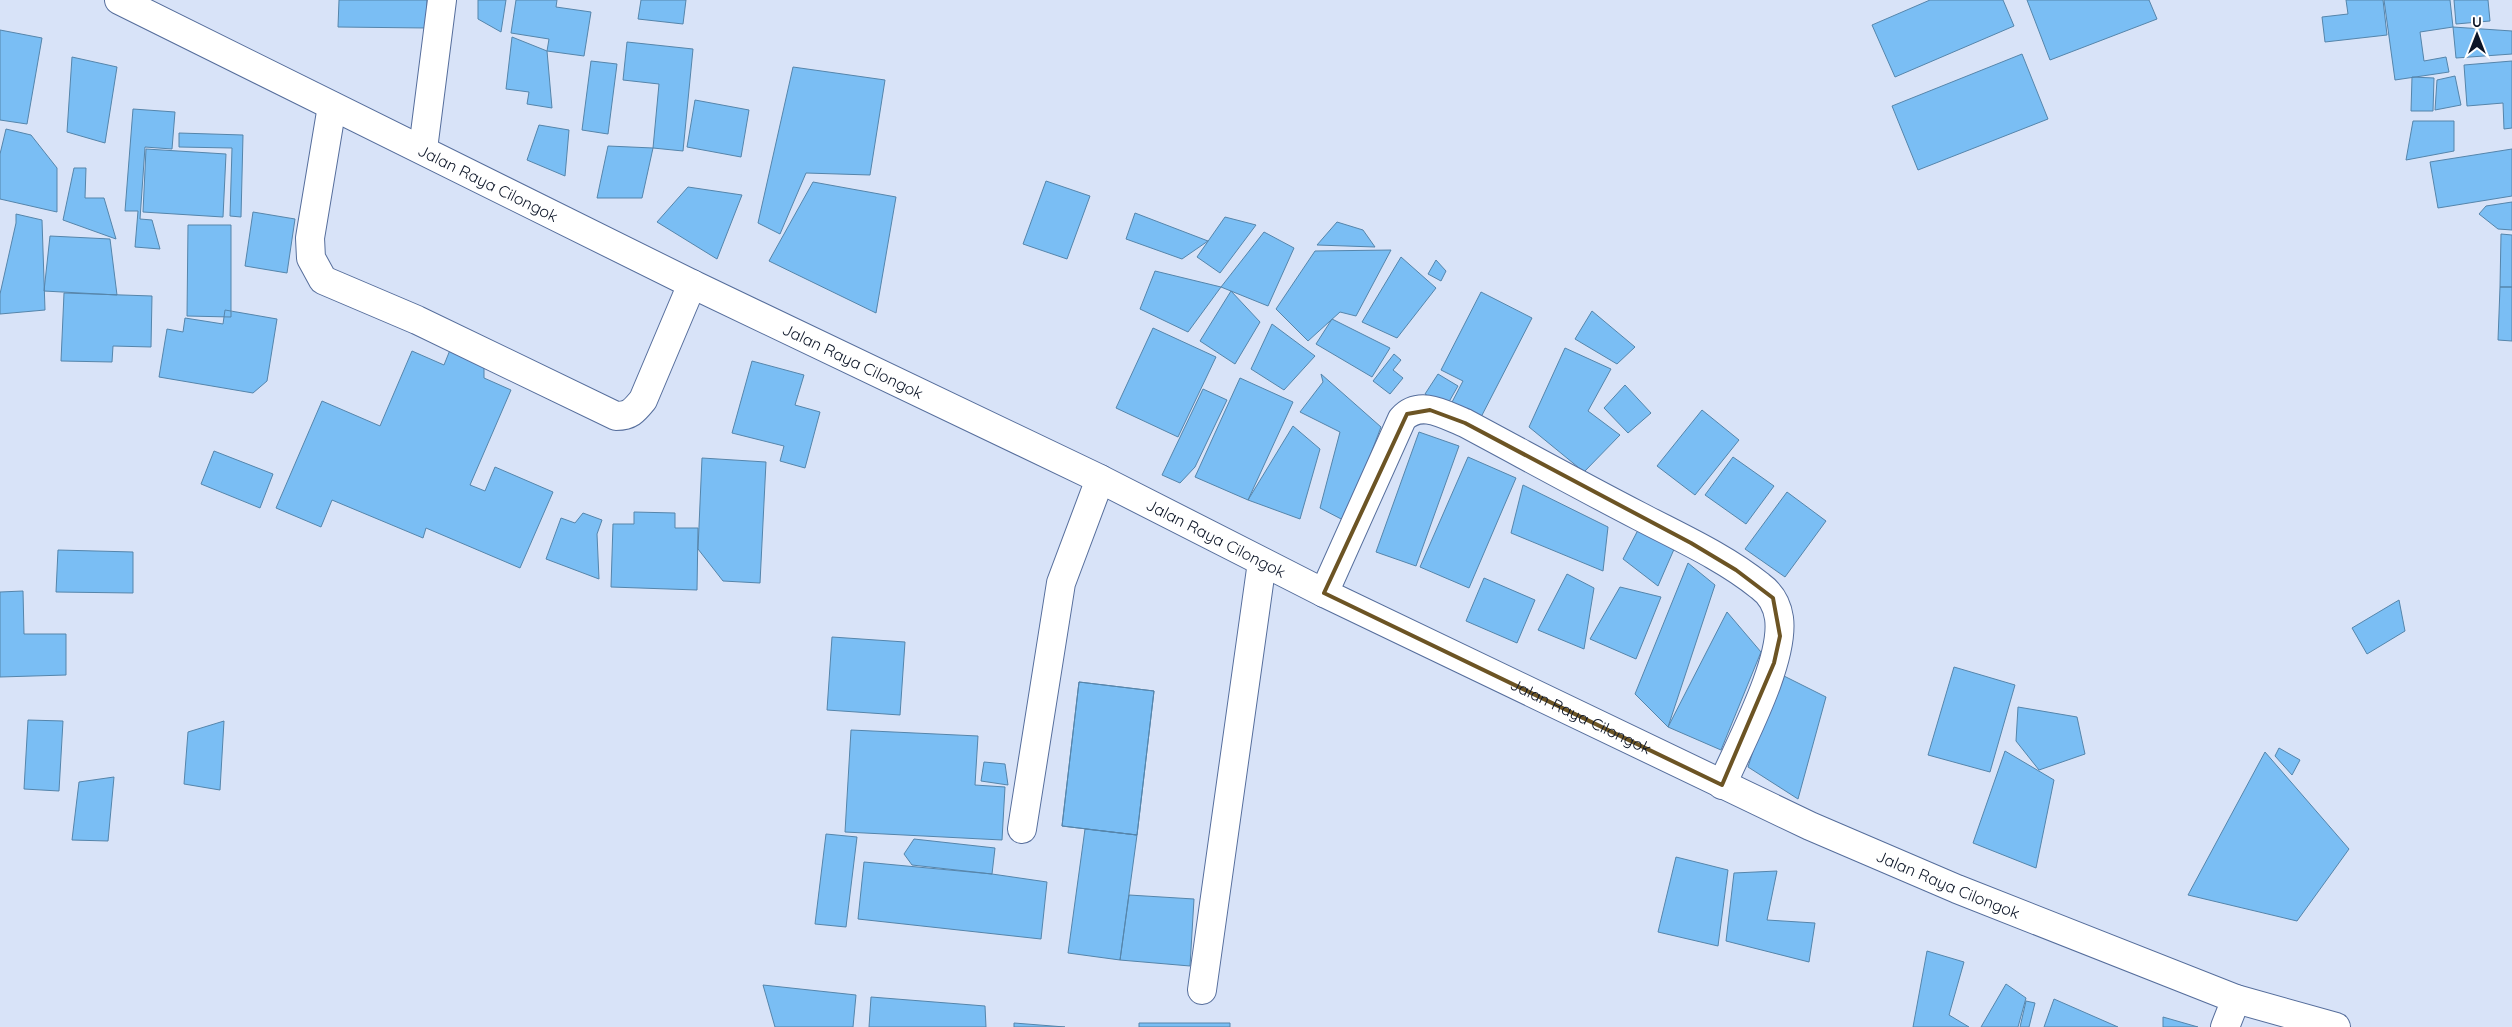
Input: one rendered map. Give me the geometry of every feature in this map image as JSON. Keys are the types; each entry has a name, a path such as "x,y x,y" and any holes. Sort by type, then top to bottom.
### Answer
{"main road":[{"path":"423,149 442,0"},
{"name":"Jalan Raya Cilongok","path":"128,2 332,106 423,149 692,284 1100,480 1324,593 1810,826 1957,889 2236,999 2336,1027"},
{"path":"332,106 310,238 311,258 323,280 416,320 616,416 626,416 633,413 643,400 692,284"},
{"path":"1324,593 1402,420 1407,414 1418,409 1430,410 1465,423 1691,543 1736,570 1773,598 1779,616 1780,636 1774,663 1722,784"},
{"path":"1022,829 1061,583 1100,480"},
{"path":"1202,990 1262,562"},
{"path":"2225,1027 2236,999"}],"highlighted area":[{"path":"1430,410 1465,423 1691,543 1736,570 1773,598 1780,636 1774,663 1722,785 1324,593 1407,414"}],"building":[{"path":"339,0 427,0 426,28 338,27"},
{"path":"478,0 506,0 501,32 478,19"},
{"path":"516,0 557,0 556,7 591,12 584,56 547,51 549,39 511,33"},
{"path":"641,0 686,0 683,24 638,19"},
{"path":"1930,0 2003,0 2014,26 1895,77 1872,25"},
{"path":"2027,0 2149,0 2157,19 2050,60"},
{"path":"2346,0 2383,0 2387,35 2325,42 2322,17 2348,14"},
{"path":"2384,0 2450,0 2453,27 2420,32 2424,61 2446,57 2449,72 2395,80"},
{"path":"2454,0 2488,0 2490,21 2456,24"},
{"path":"2453,27 2512,31 2512,54 2456,58"},
{"path":"0,30 42,38 27,124 0,120"},
{"path":"512,37 547,51 552,108 527,104 529,92 506,89"},
{"path":"627,42 693,49 683,151 653,148 659,84 623,80"},
{"path":"2022,54 2048,119 1918,170 1892,106"},
{"path":"72,57 117,67 105,143 67,132"},
{"path":"591,61 617,64 608,134 582,130"},
{"path":"2512,61 2512,128 2504,129 2503,103 2467,106 2464,65"},
{"path":"793,67 885,80 870,175 806,173 780,234 758,223"},
{"path":"2455,76 2461,105 2435,110 2437,80"},
{"path":"2412,77 2434,78 2433,111 2411,111"},
{"path":"695,100 749,110 741,157 687,147"},
{"path":"133,109 175,112 172,149 145,147 140,219 152,220 160,249 135,247 138,211 125,211"},
{"path":"2413,121 2454,121 2454,151 2406,160"},
{"path":"539,125 569,130 565,176 527,160"},
{"path":"6,129 31,135 57,168 57,212 0,199 0,154"},
{"path":"179,133 243,135 241,217 230,216 232,148 179,147"},
{"path":"608,146 653,148 642,198 597,198"},
{"path":"146,149 226,154 223,217 143,212"},
{"path":"2512,149 2512,196 2438,208 2430,162"},
{"path":"74,168 86,168 85,198 104,198 116,239 63,220"},
{"path":"1046,181 1090,196 1067,259 1023,244"},
{"path":"813,182 896,197 876,313 769,261"},
{"path":"688,187 742,195 717,259 657,222"},
{"path":"2512,202 2512,230 2498,229 2479,214 2486,206"},
{"path":"253,212 295,219 287,273 245,266"},
{"path":"1135,213 1208,241 1182,259 1126,239"},
{"path":"16,214 42,220 45,310 0,314 0,294 16,223"},
{"path":"1225,217 1256,225 1220,273 1197,257"},
{"path":"1337,222 1363,230 1375,247 1317,245"},
{"path":"188,225 231,225 231,317 187,316"},
{"path":"1264,232 1294,248 1268,306 1221,287"},
{"path":"2501,234 2512,235 2512,287 2500,287"},
{"path":"50,236 110,239 117,295 44,291"},
{"path":"1391,250 1356,316 1340,312 1308,341 1276,309 1315,251"},
{"path":"1401,257 1436,288 1397,338 1362,322"},
{"path":"1436,260 1446,271 1441,281 1428,274"},
{"path":"1155,271 1221,287 1188,332 1140,309"},
{"path":"2500,287 2512,287 2512,341 2498,340"},
{"path":"1231,291 1260,322 1235,364 1200,341"},
{"path":"1481,292 1532,318 1479,421 1450,406 1463,381 1441,370"},
{"path":"64,293 152,296 151,347 113,346 112,362 61,361"},
{"path":"225,310 277,319 267,381 253,393 159,377 167,329 183,332 185,318 223,324"},
{"path":"1592,311 1635,347 1617,364 1575,339"},
{"path":"1332,319 1390,348 1372,377 1316,344"},
{"path":"1272,324 1315,356 1284,390 1251,369"},
{"path":"1153,328 1216,357 1178,437 1116,408"},
{"path":"1565,348 1611,369 1588,411 1620,435 1584,472 1529,427"},
{"path":"450,350 484,364 484,378 511,390 470,485 485,491 495,467 553,492 520,568 426,528 423,538 332,500 321,527 276,508 322,401 380,426 412,351 444,365"},
{"path":"1394,354 1401,360 1393,370 1403,378 1390,394 1373,381"},
{"path":"752,361 804,375 795,405 820,412 805,468 780,461 784,446 732,433"},
{"path":"1321,374 1381,427 1345,521 1320,508 1340,432 1300,412 1323,382"},
{"path":"1438,374 1458,386 1446,407 1425,394"},
{"path":"1240,378 1293,402 1248,500 1195,477"},
{"path":"1625,385 1651,413 1628,433 1604,408"},
{"path":"1203,389 1227,400 1195,467 1180,483 1162,475"},
{"path":"1702,410 1739,440 1695,495 1657,466"},
{"path":"1293,426 1320,449 1300,519 1248,500"},
{"path":"1419,432 1459,446 1416,566 1376,552"},
{"path":"214,451 273,474 260,508 201,484"},
{"path":"1468,457 1516,478 1469,588 1420,567"},
{"path":"1733,457 1774,486 1746,524 1705,495"},
{"path":"702,458 766,462 760,583 723,581 698,549"},
{"path":"1523,485 1608,527 1603,571 1511,533"},
{"path":"1787,492 1826,521 1785,577 1745,549"},
{"path":"634,512 675,513 675,528 698,528 697,590 611,587 613,524 634,524"},
{"path":"583,513 602,520 597,534 599,579 546,559 561,518 575,523"},
{"path":"1638,530 1675,547 1658,586 1623,559"},
{"path":"58,550 133,552 133,593 56,592"},
{"path":"1688,563 1715,585 1668,727 1635,694"},
{"path":"1567,574 1594,588 1584,649 1538,630"},
{"path":"1484,578 1535,600 1517,643 1466,621"},
{"path":"1620,587 1661,597 1636,659 1590,639"},
{"path":"23,591 24,634 66,634 66,675 0,677 0,592"},
{"path":"2399,600 2405,631 2367,654 2352,628"},
{"path":"1727,612 1761,652 1721,750 1668,727"},
{"path":"832,637 905,642 900,715 827,710"},
{"path":"1954,667 2015,685 1990,772 1928,755"},
{"path":"1778,673 1826,697 1798,799 1748,767"},
{"path":"1079,682 1154,691 1137,835 1062,826"},
{"path":"1079,682 1154,691 1137,835 1062,826"},
{"path":"2018,707 2077,717 2085,754 2039,770 2016,741"},
{"path":"28,720 63,721 59,791 24,789"},
{"path":"224,721 220,790 184,784 188,732"},
{"path":"851,730 978,736 975,785 1005,787 1002,840 845,832"},
{"path":"2279,748 2300,760 2292,775 2275,756"},
{"path":"2005,751 2054,780 2036,868 1973,843"},
{"path":"2265,752 2349,849 2297,921 2188,895"},
{"path":"984,762 1005,764 1008,785 981,781"},
{"path":"114,777 108,841 72,840 79,782"},
{"path":"1085,829 1137,835 1120,960 1068,953"},
{"path":"826,834 857,837 846,927 815,924"},
{"path":"914,839 995,848 992,874 912,865 904,854"},
{"path":"1676,857 1728,870 1718,946 1658,932"},
{"path":"864,862 992,874 1047,882 1041,939 858,919"},
{"path":"1777,871 1767,920 1815,923 1809,962 1726,941 1734,873"},
{"path":"1129,895 1194,899 1190,966 1120,960"},
{"path":"1927,951 1964,962 1949,1015 1969,1027 1913,1027"},
{"path":"2006,984 2026,998 2018,1027 1981,1027"},
{"path":"763,985 856,995 853,1027 775,1027"},
{"path":"871,997 985,1006 986,1027 869,1027"},
{"path":"2054,999 2118,1027 2044,1027"},
{"path":"2026,1001 2035,1003 2029,1027 2020,1027"},
{"path":"2163,1017 2198,1027 2163,1027"},
{"path":"1014,1023 1065,1027 1014,1027"},
{"path":"1139,1023 1230,1023 1230,1027 1139,1027"}]}
